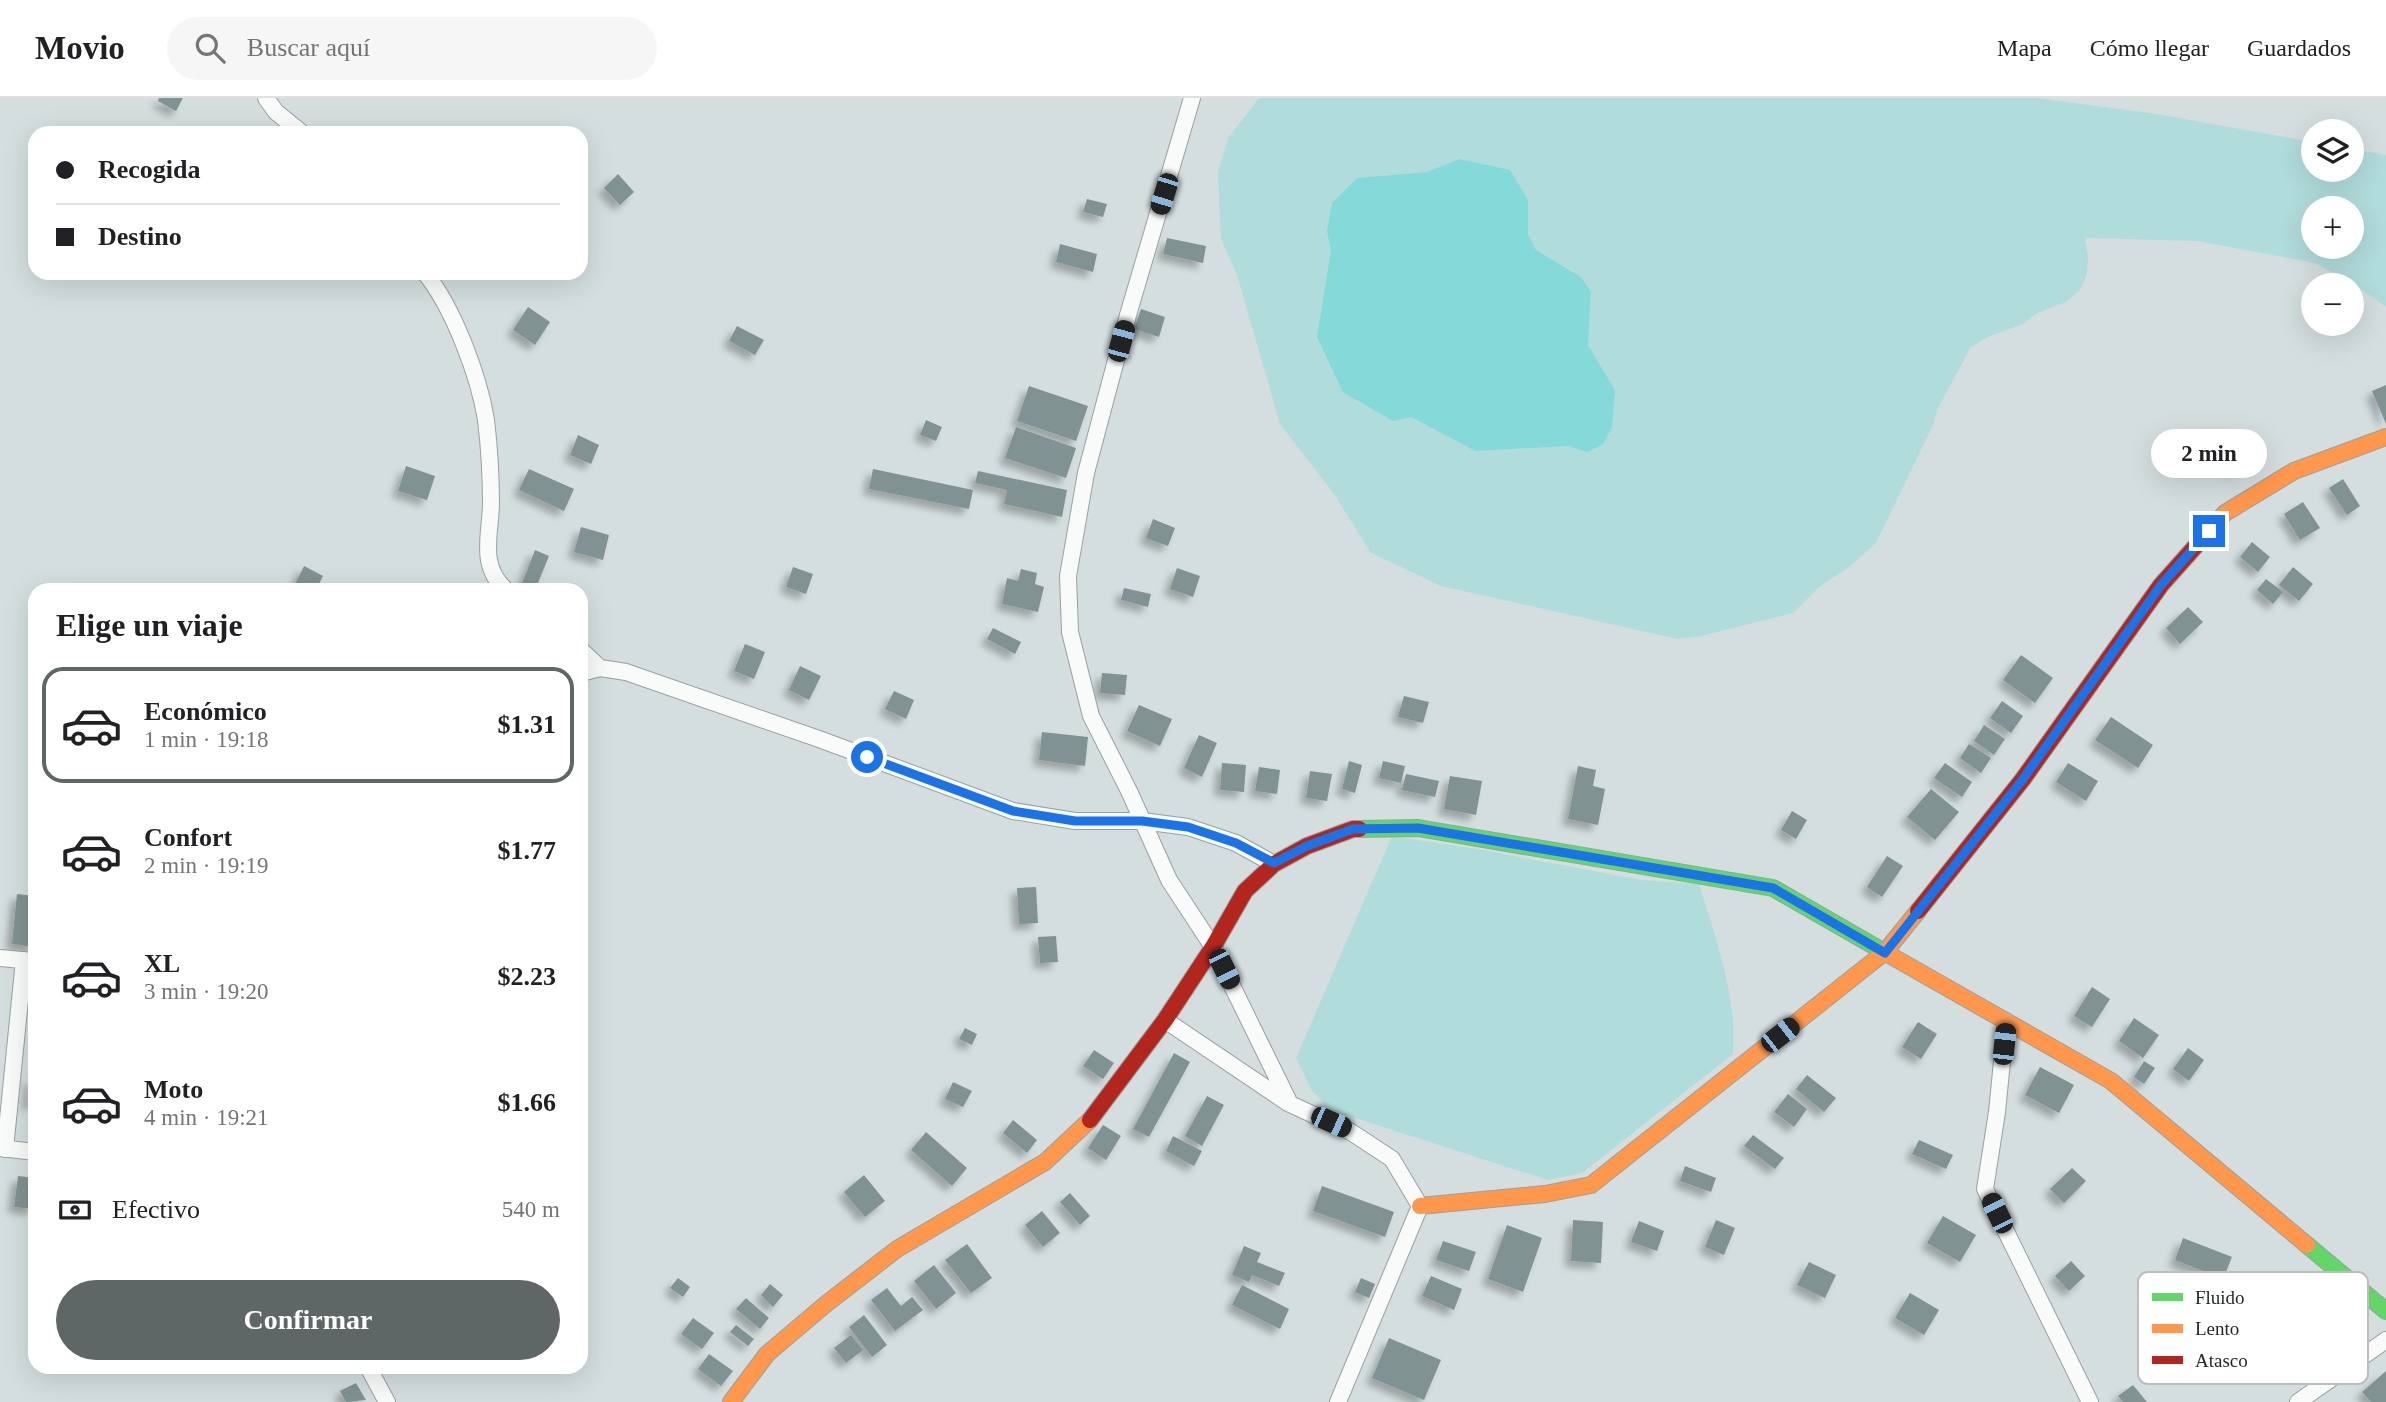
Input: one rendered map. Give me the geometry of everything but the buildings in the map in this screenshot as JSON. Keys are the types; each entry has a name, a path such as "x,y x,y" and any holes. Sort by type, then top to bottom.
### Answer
{"street":[{"path":"267,98 276,112 293,126"},
{"path":"1192,98 1128,315 1086,473 1068,576 1070,632 1091,716 1169,880 1213,947 1290,1104"},
{"path":"431,280 439,289 473,369 486,419 491,505 486,545 487,557 500,583"},
{"path":"1420,1206 1545,1194 1591,1185 1885,953 2023,779 2161,585 2225,513 2294,471 2386,437"},
{"path":"588,657 600,668"},
{"path":"588,671 600,668 626,671 1013,811 1075,821 1142,821 1188,827 1236,843 1274,863"},
{"path":"731,1402 767,1354 836,1296 897,1249 1045,1161 1086,1125 1165,1020 1213,947 1245,891 1274,863 1307,846 1353,829 1418,828 1773,888 2111,1081 2339,1272"},
{"path":"0,958 28,961"},
{"path":"28,975 3,1148 28,1151"},
{"path":"1165,1020 1290,1104 1351,1132 1392,1159 1420,1206"},
{"path":"2006,1021 1997,1112 1985,1189 2090,1402"},
{"path":"1338,1402 1420,1206"},
{"path":"2368,1296 2386,1311"},
{"path":"2368,1353 2386,1340"},
{"path":"372,1374 387,1402"},
{"path":"2298,1402 2324,1384"}],"shaded area":[{"path":"1259,98 2037,98 2157,114 2301,140 2301,182 2364,182 2364,151 2386,155 2386,307 2364,291 2364,273 2334,273 2315,263 2197,241 2085,238 2087,274 2080,290 2066,302 2037,313 2023,324 1988,337 1971,347 1938,408 1933,425 1876,543 1849,567 1819,587 1793,613 1697,637 1678,639 1441,586 1371,553 1334,494 1280,424 1237,275 1221,239 1218,172 1228,138","holes":["1459,159 1528,200 1528,234 1536,250 1581,277 1591,292 1588,345 1615,390 1587,451 1569,446 1475,451 1411,417 1317,337 1331,250 1357,178 1427,172"]},
{"path":"1392,836 1641,880 1699,884 1728,989 1732,1010 1733,1054 1582,1173 1548,1180 1330,1110 1312,1091 1296,1058"}],"water":[{"path":"1459,159 1510,170 1528,200 1528,234 1536,250 1581,277 1591,292 1588,345 1615,390 1612,427 1603,444 1587,452 1569,446 1475,451 1411,417 1393,421 1343,392 1317,337 1331,250 1327,231 1332,203 1357,178 1427,172"}],"traffic: fast":[{"path":"1359,829 1418,828 1773,888 1886,953"},
{"path":"2307,1245 2339,1272"},
{"path":"2368,1296 2386,1311"}],"traffic: slow":[{"path":"2202,539 2225,513 2294,471 2386,437"},
{"path":"1420,1206 1545,1194 1591,1185 1885,952 1918,911"},
{"path":"1886,953 2111,1081 2307,1245"},
{"path":"731,1402 767,1354 826,1304 897,1249 1045,1162 1090,1120"}],"traffic: jam":[{"path":"1918,911 2023,779 2161,585 2202,539"},
{"path":"1090,1120 1165,1020 1213,947 1245,891 1274,864 1307,846 1359,829"}],"route":[{"path":"867,757 1013,811 1075,821 1142,821 1188,827 1236,843 1274,863 1307,846 1353,829 1418,828 1773,888 1885,953 2023,779 2161,585 2209,531"}]}
